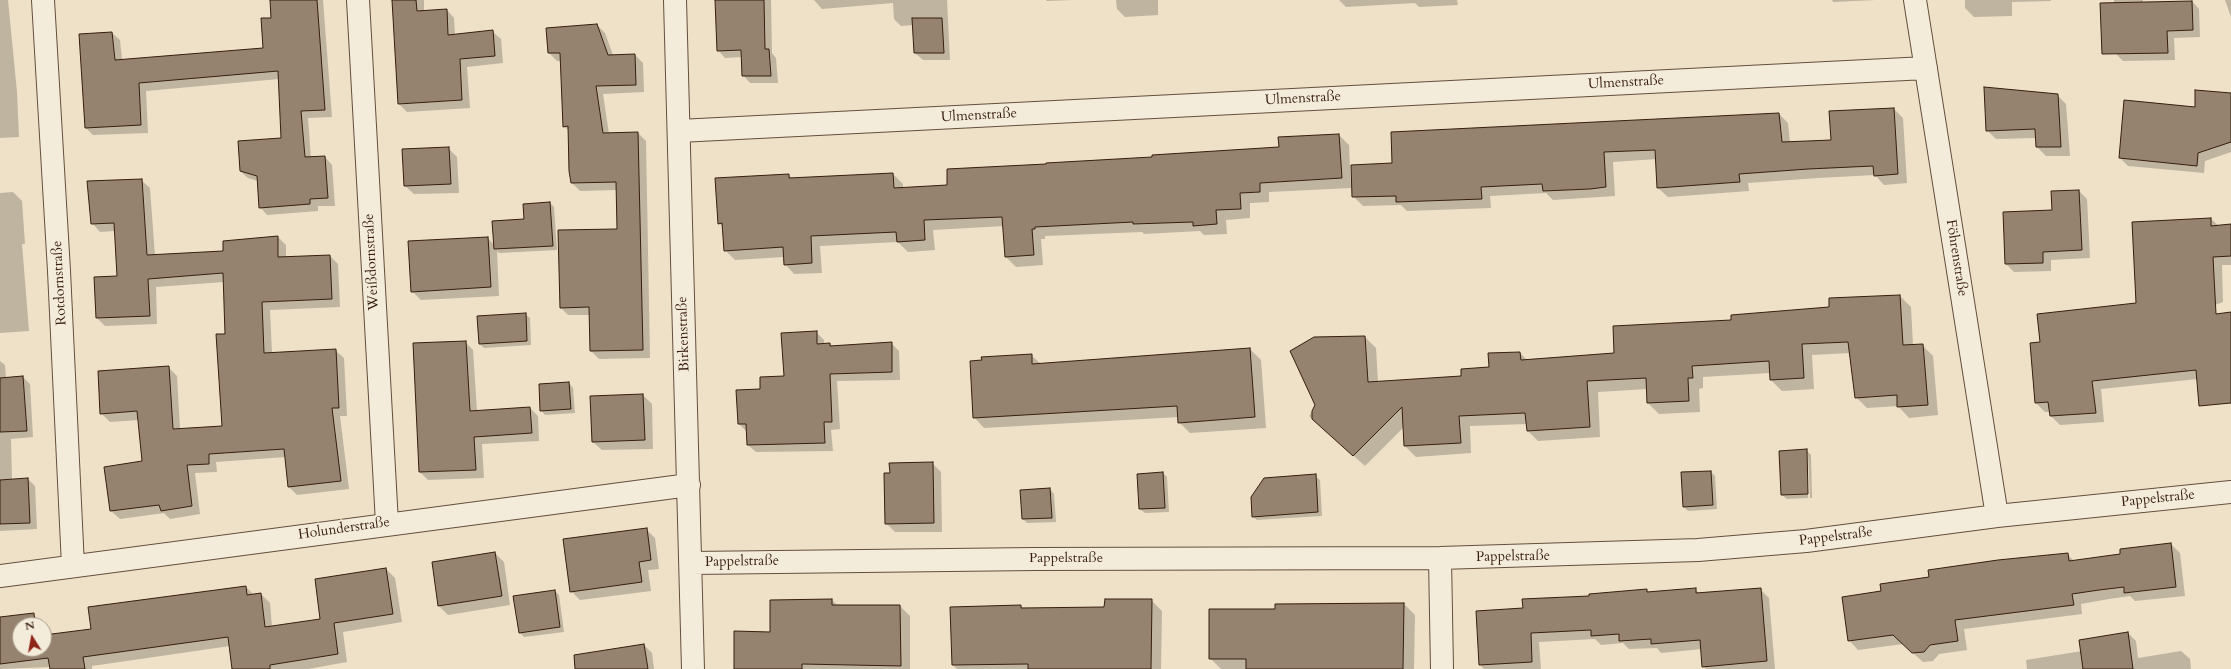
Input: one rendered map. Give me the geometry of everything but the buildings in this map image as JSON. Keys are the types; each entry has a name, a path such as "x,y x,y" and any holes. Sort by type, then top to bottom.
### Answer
{"street":[{"name":"Rotdornstraße","path":"43,0 60,271 73,566"},
{"name":"Weißdornstraße","path":"358,0 387,523"},
{"name":"Birkenstraße","path":"675,0 694,669"},
{"name":"Föhrenstraße","path":"1915,0 1996,516"},
{"name":"Ulmenstraße","path":"679,131 1926,68"},
{"name":"Holunderstraße","path":"0,576 387,523 688,485"},
{"name":"Pappelstraße","path":"691,563 1051,558 1440,558 1698,550 1806,541 1996,516 2231,492"},
{"path":"1440,558 1442,669"}]}
